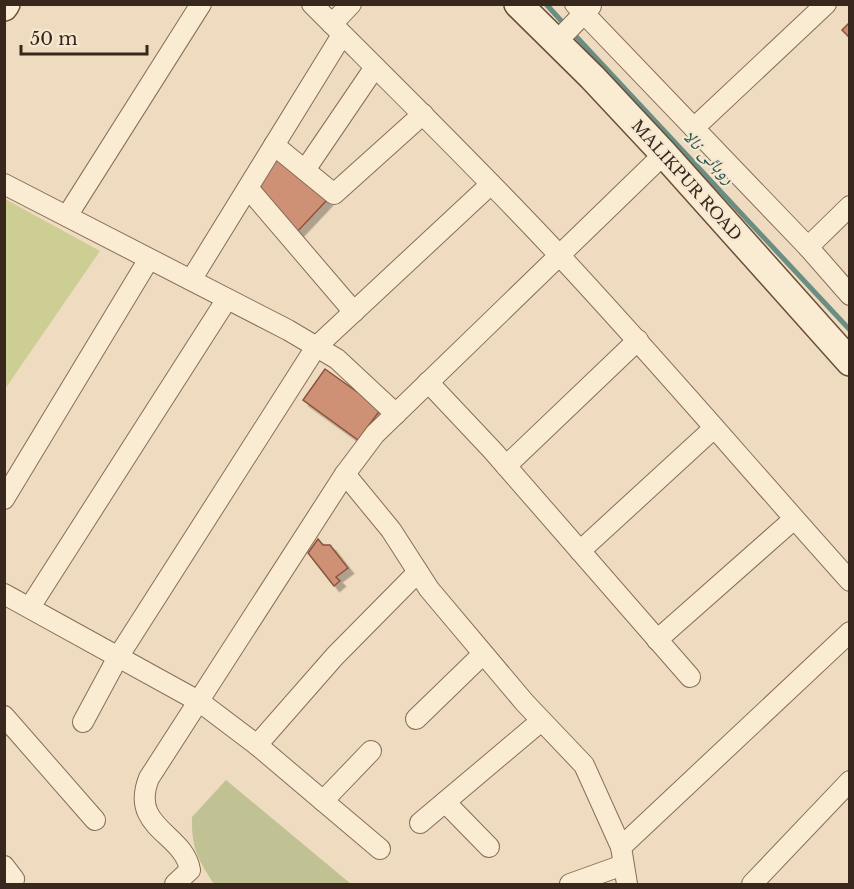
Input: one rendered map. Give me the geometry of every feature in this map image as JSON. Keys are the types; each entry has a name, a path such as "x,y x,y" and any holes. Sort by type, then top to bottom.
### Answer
{"street":[{"path":"66,216 201,4"},
{"path":"312,4 492,183 638,340 849,580"},
{"path":"191,280 274,145 351,4"},
{"name":"MALIKPUR ROAD","path":"518,4 574,20 592,77 664,154 849,362"},
{"path":"694,128 826,4"},
{"path":"574,20 694,128 808,247 849,295"},
{"path":"305,170 375,67"},
{"path":"274,145 334,194 423,114"},
{"path":"175,885 190,870 188,861 154,824 144,802 144,790 149,778 345,474 375,434 664,154"},
{"path":"83,722 118,657 316,347 492,183"},
{"path":"4,184 191,280 337,359 396,414"},
{"path":"248,188 354,312"},
{"path":"808,247 849,206"},
{"path":"6,493 148,259"},
{"path":"30,608 227,299"},
{"path":"506,466 638,340"},
{"path":"428,382 506,466 690,677"},
{"path":"580,551 714,428"},
{"path":"345,474 391,530 418,572 483,654 541,721 584,765 622,856 627,885"},
{"path":"657,640 794,519"},
{"path":"257,745 335,656 418,572"},
{"path":"4,594 200,702 257,745 380,849"},
{"path":"570,885 622,856 849,632"},
{"path":"416,719 483,654"},
{"path":"4,716 95,820"},
{"path":"420,824 541,721"},
{"path":"323,801 371,751"},
{"path":"752,885 849,781"},
{"path":"446,802 489,847"},
{"path":"4,866 14,879 11,885"}],"green space":[{"path":"5,199 100,251 5,389"},
{"path":"226,780 351,884 214,884 194,845 192,817"}],"building":[{"path":"850,22 850,38 842,30"},
{"path":"277,158 327,200 297,232 257,189"},
{"path":"325,369 381,409 358,440 303,400"},
{"path":"318,539 323,545 330,545 348,568 336,577 340,581 334,586 308,553"}],"waterway":[{"name":"روہائی نالا","path":"546,4 565,25"},
{"name":"روہائی نالا","path":"572,32 850,330"}]}
